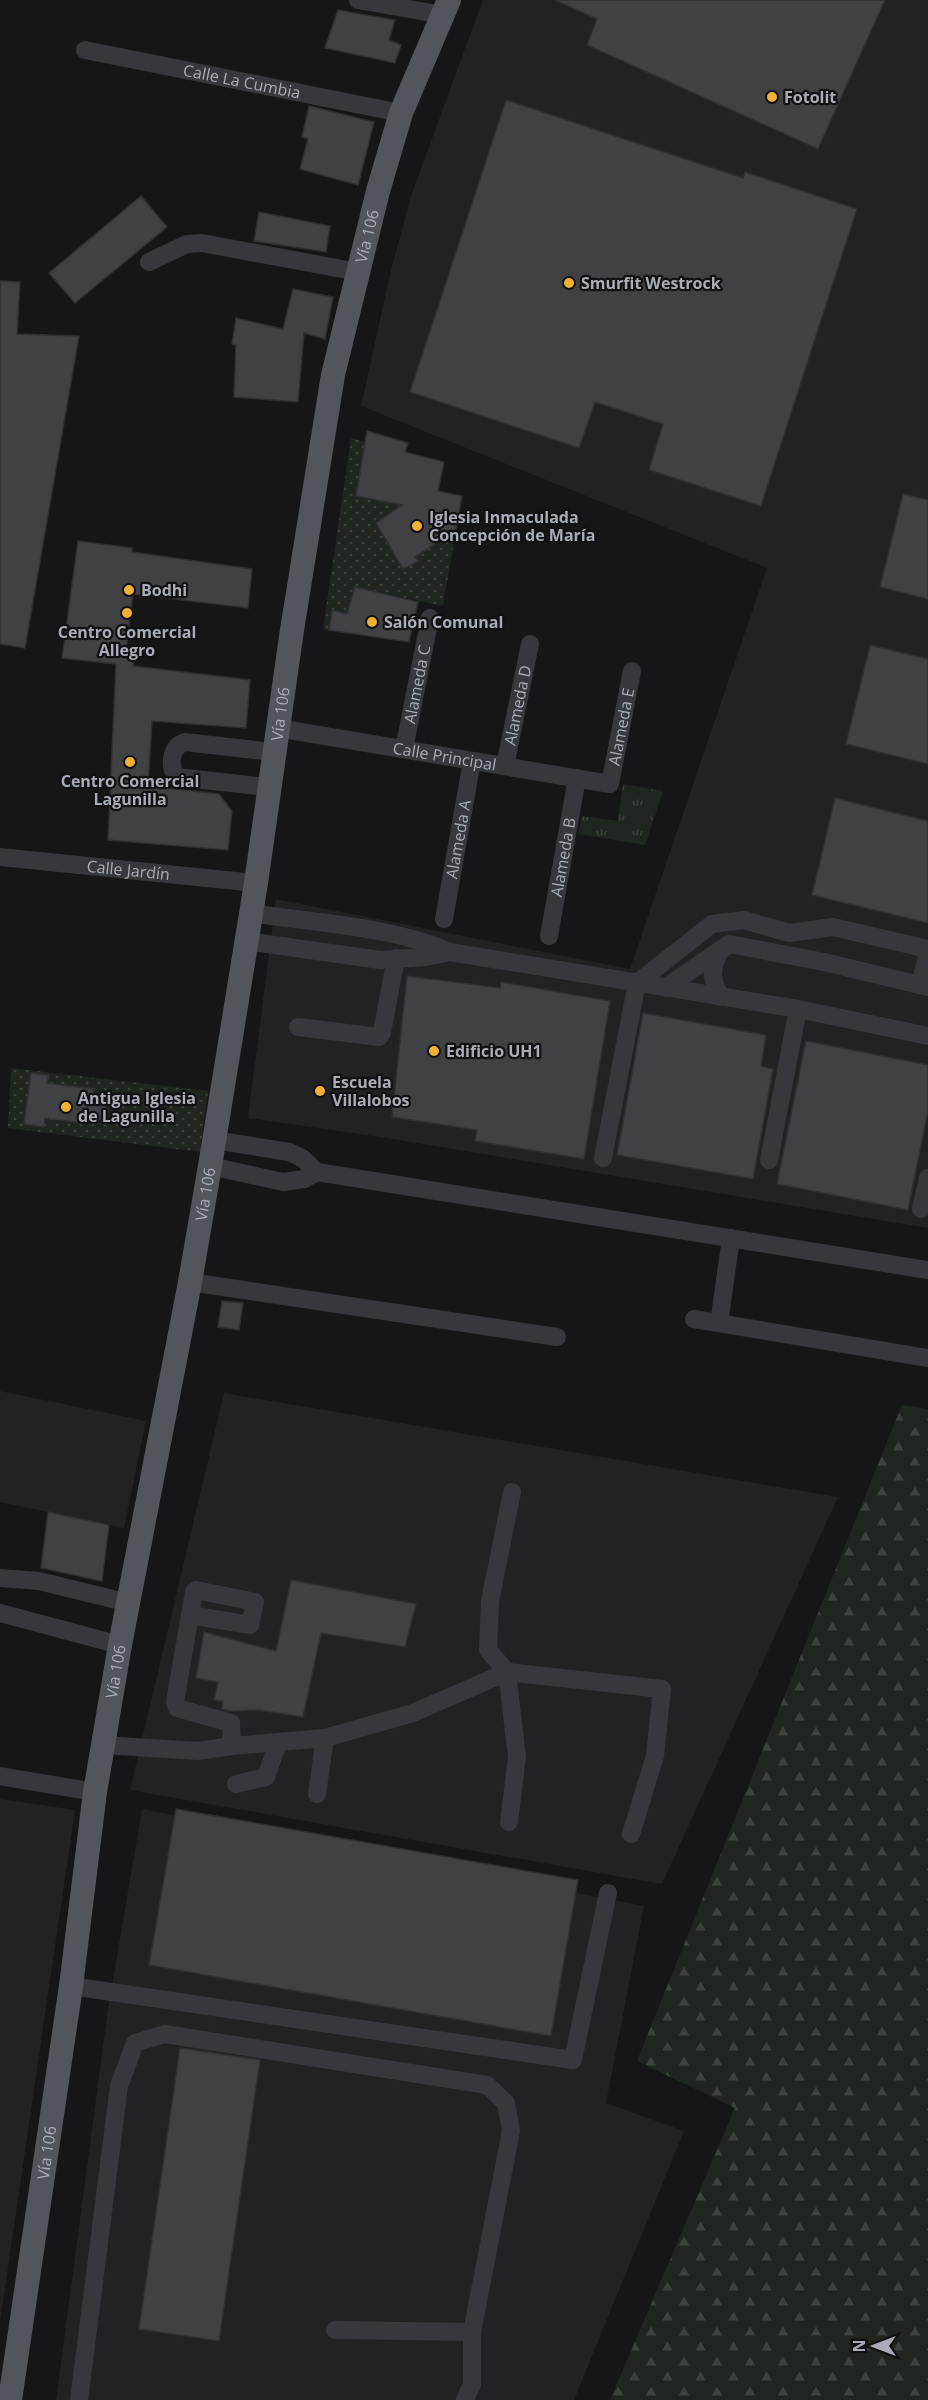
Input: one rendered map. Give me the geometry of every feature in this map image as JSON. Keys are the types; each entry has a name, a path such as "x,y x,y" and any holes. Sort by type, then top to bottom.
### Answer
{"main road":[{"name":"Vía 106","path":"10,2400 71,1986 95,1792 120,1645 210,1166 256,883 273,752 333,375 378,191 401,113 446,7"}],"street":[{"path":"358,0 446,7"},
{"name":"Calle La Cumbia","path":"85,50 401,113"},
{"path":"149,262 187,244 202,243 358,272"},
{"name":"Alameda C","path":"404,749 430,618"},
{"name":"Alameda D","path":"505,766 530,644"},
{"name":"Alameda E","path":"610,784 632,671"},
{"name":"Calle Principal","path":"277,728 610,784"},
{"path":"268,787 176,777 171,768 174,750 178,744 184,742 273,752"},
{"name":"Alameda A","path":"444,919 472,761"},
{"name":"Alameda B","path":"549,936 577,778"},
{"name":"Calle Jardín","path":"0,857 256,883"},
{"path":"250,913 380,932 428,942 450,952 798,1010 928,1036"},
{"path":"721,997 714,986 712,973 725,947 744,920"},
{"path":"603,1158 637,983 712,924 744,920 789,933 833,927 928,951 924,986 784,954 725,947 665,988"},
{"path":"784,954 789,933"},
{"path":"246,941 380,960 450,952"},
{"path":"298,1027 379,1037 382,1032 396,958"},
{"path":"769,1160 798,1010"},
{"path":"214,1140 289,1152 302,1158 317,1172 928,1270"},
{"path":"210,1166 283,1182 304,1179 317,1172"},
{"path":"921,1209 928,1178"},
{"path":"719,1323 731,1238"},
{"path":"190,1282 557,1337"},
{"path":"694,1319 928,1358"},
{"path":"508,1822 517,1757 507,1672 488,1650 490,1601 512,1492"},
{"path":"0,1578 39,1581 129,1603"},
{"path":"0,1613 120,1645"},
{"path":"190,1615 175,1706 231,1724 232,1746"},
{"path":"103,1745 198,1751 325,1738 413,1713 507,1672 662,1689 655,1756 631,1834"},
{"path":"317,1794 325,1738"},
{"path":"236,1784 266,1777 278,1743"},
{"path":"0,1776 95,1792"},
{"path":"71,1986 573,2060 608,1893"},
{"path":"79,2400 119,2086 135,2043 165,2034 487,2085 506,2103 512,2131 472,2332 472,2384 465,2400"},
{"path":"335,2330 472,2332"}],"shaded area":[{"path":"483,0 928,0 928,1228 380,1137 248,1118 276,899 630,969 767,568 361,406 391,270 412,193"},
{"path":"0,1391 146,1421 124,1528 0,1502"},
{"path":"224,1393 838,1497 662,1884 130,1790"},
{"path":"0,1799 75,1810 0,2322"},
{"path":"142,1809 644,1906 606,2103 684,2131 574,2400 56,2400 108,2009"}],"green space":[{"path":"351,438 365,442 356,496 404,506 409,483 431,489 391,519 387,515 376,523 403,569 418,561 415,557 456,530 443,606 355,587 347,614 332,611 329,630 323,629"},
{"path":"623,784 663,791 645,845 578,834 582,816 618,821"},
{"path":"11,1068 208,1091 200,1152 8,1128","holes":["31,1073 48,1075 47,1083 93,1089 93,1096 107,1098 104,1119 91,1117 89,1124 45,1118 44,1127"]},
{"path":"902,1405 928,1409 928,2400 610,2400 735,2108 637,2061"}],"building":[{"name":"Fotolit","path":"555,0 885,0 818,149 587,45 597,19"},
{"path":"338,10 395,20 389,40 401,45 395,63 325,48"},
{"name":"Smurfit Westrock","path":"506,100 743,178 745,172 857,209 761,506 649,470 663,424 595,402 579,448 410,392"},
{"path":"309,106 374,122 358,185 300,169 308,139 302,137"},
{"path":"141,196 167,227 75,303 49,273"},
{"path":"259,212 330,226 326,252 254,241"},
{"path":"0,281 20,282 17,334 79,336 25,648 0,644"},
{"path":"293,289 333,297 325,339 304,333 298,402 234,397 236,345 232,344 236,318 283,329"},
{"path":"367,431 408,443 405,452 444,462 438,491 462,496 456,530 415,557 419,561 403,569 376,523 402,505 356,496"},
{"path":"903,494 928,500 928,599 880,587"},
{"path":"78,541 132,548 132,552 252,569 248,608 133,594 125,658 134,660 133,666 250,680 246,728 152,721 148,786 219,794 232,811 228,850 108,840 116,664 62,658"},
{"name":"Salón Comunal","path":"355,587 418,602 409,642 329,630 332,610 347,614"},
{"path":"870,645 928,659 928,764 846,744"},
{"path":"835,798 928,821 928,923 812,895"},
{"path":"407,976 500,988 501,982 610,1001 584,1159 475,1141 477,1130 392,1117"},
{"path":"643,1013 766,1035 761,1066 773,1069 753,1179 617,1155"},
{"path":"806,1041 928,1065 928,1111 908,1210 777,1184"},
{"name":"Antigua Iglesia de Lagunilla","path":"31,1073 49,1075 47,1083 94,1089 93,1096 107,1098 104,1119 91,1117 90,1124 45,1118 44,1127 24,1124"},
{"path":"222,1301 243,1303 239,1330 218,1327"},
{"path":"48,1512 109,1525 102,1581 41,1568"},
{"path":"291,1580 416,1604 405,1647 321,1633 303,1717 259,1710 222,1709 223,1701 214,1700 218,1682 196,1678 204,1632 276,1651"},
{"path":"176,1809 578,1880 551,2036 149,1965"},
{"path":"180,2048 260,2060 219,2341 139,2329"}],"place":[{"name":"Fotolit","path":"772,97"},
{"name":"Smurfit Westrock","path":"569,283"},
{"name":"Iglesia Inmaculada Concepción de María","path":"417,526"},
{"name":"Bodhi","path":"129,590"},
{"name":"Centro Comercial Allegro","path":"127,613"},
{"name":"Salón Comunal","path":"372,622"},
{"name":"Centro Comercial Lagunilla","path":"130,762"},
{"name":"Edificio UH1","path":"434,1051"},
{"name":"Escuela Villalobos","path":"320,1091"},
{"name":"Antigua Iglesia de Lagunilla","path":"66,1107"}]}
